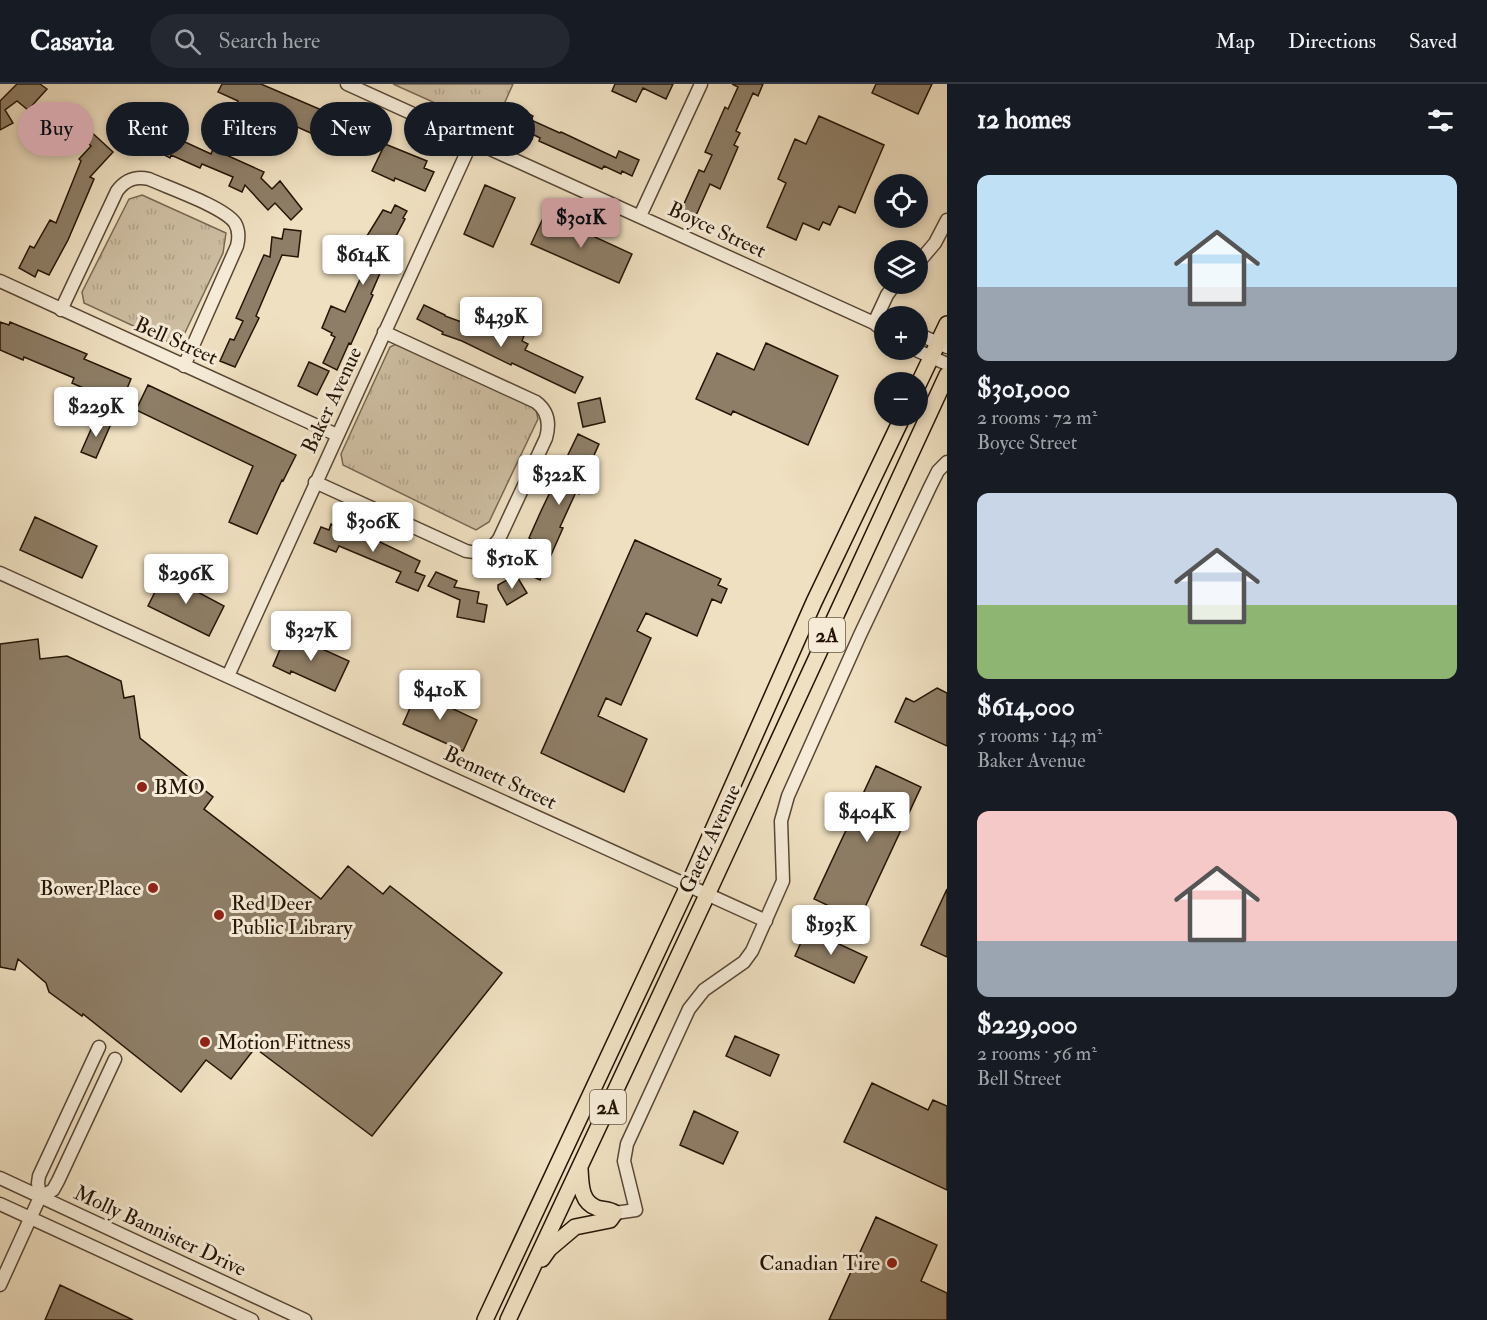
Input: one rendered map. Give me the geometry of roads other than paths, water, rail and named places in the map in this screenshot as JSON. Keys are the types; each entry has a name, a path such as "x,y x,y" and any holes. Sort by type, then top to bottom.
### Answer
{"main road":[{"path":"926,372 939,349 947,324"},
{"name":"Gaetz Avenue","path":"508,1320 708,895 947,375"},
{"name":"Gaetz Avenue","path":"485,1320 688,886 814,602 898,426"},
{"path":"525,1282 549,1250 575,1227 610,1220 615,1213 592,1206 587,1201 582,1190 580,1166"}],"street":[{"name":"Boyce Street","path":"347,84 404,110"},
{"path":"640,216 701,84"},
{"name":"Baker Avenue","path":"228,676 465,156"},
{"name":"Boyce Street","path":"506,156 874,321"},
{"path":"61,310 117,190 129,180 141,177 149,179 220,211 233,221 237,228 237,246 184,366"},
{"path":"928,253 947,220"},
{"name":"Bell Street","path":"0,281 337,435"},
{"path":"315,483 466,551 479,553 494,546 499,539 546,438 548,426 546,414 536,402 384,332"},
{"path":"939,349 947,364"},
{"path":"615,1213 636,1210 624,1161 627,1144 689,1009 704,990 747,959 766,921 783,881 781,825 788,796 925,497 938,471 947,462"},
{"name":"Bennett Street","path":"0,573 708,895"},
{"path":"708,895 766,921"},
{"path":"0,1285 40,1197 39,1176 99,1047"},
{"path":"40,1197 52,1190 58,1181 115,1059"},
{"name":"Molly Bannister Drive","path":"0,1178 304,1320"},
{"name":"Molly Bannister Drive","path":"0,1204 252,1320"}],"place":[{"name":"BMO","path":"142,787"},
{"name":"Bower Place","path":"153,888"},
{"name":"Red Deer Public Library","path":"219,915"},
{"name":"Motion Fittness","path":"205,1042"},
{"name":"Canadian Tire","path":"892,1263"}]}
